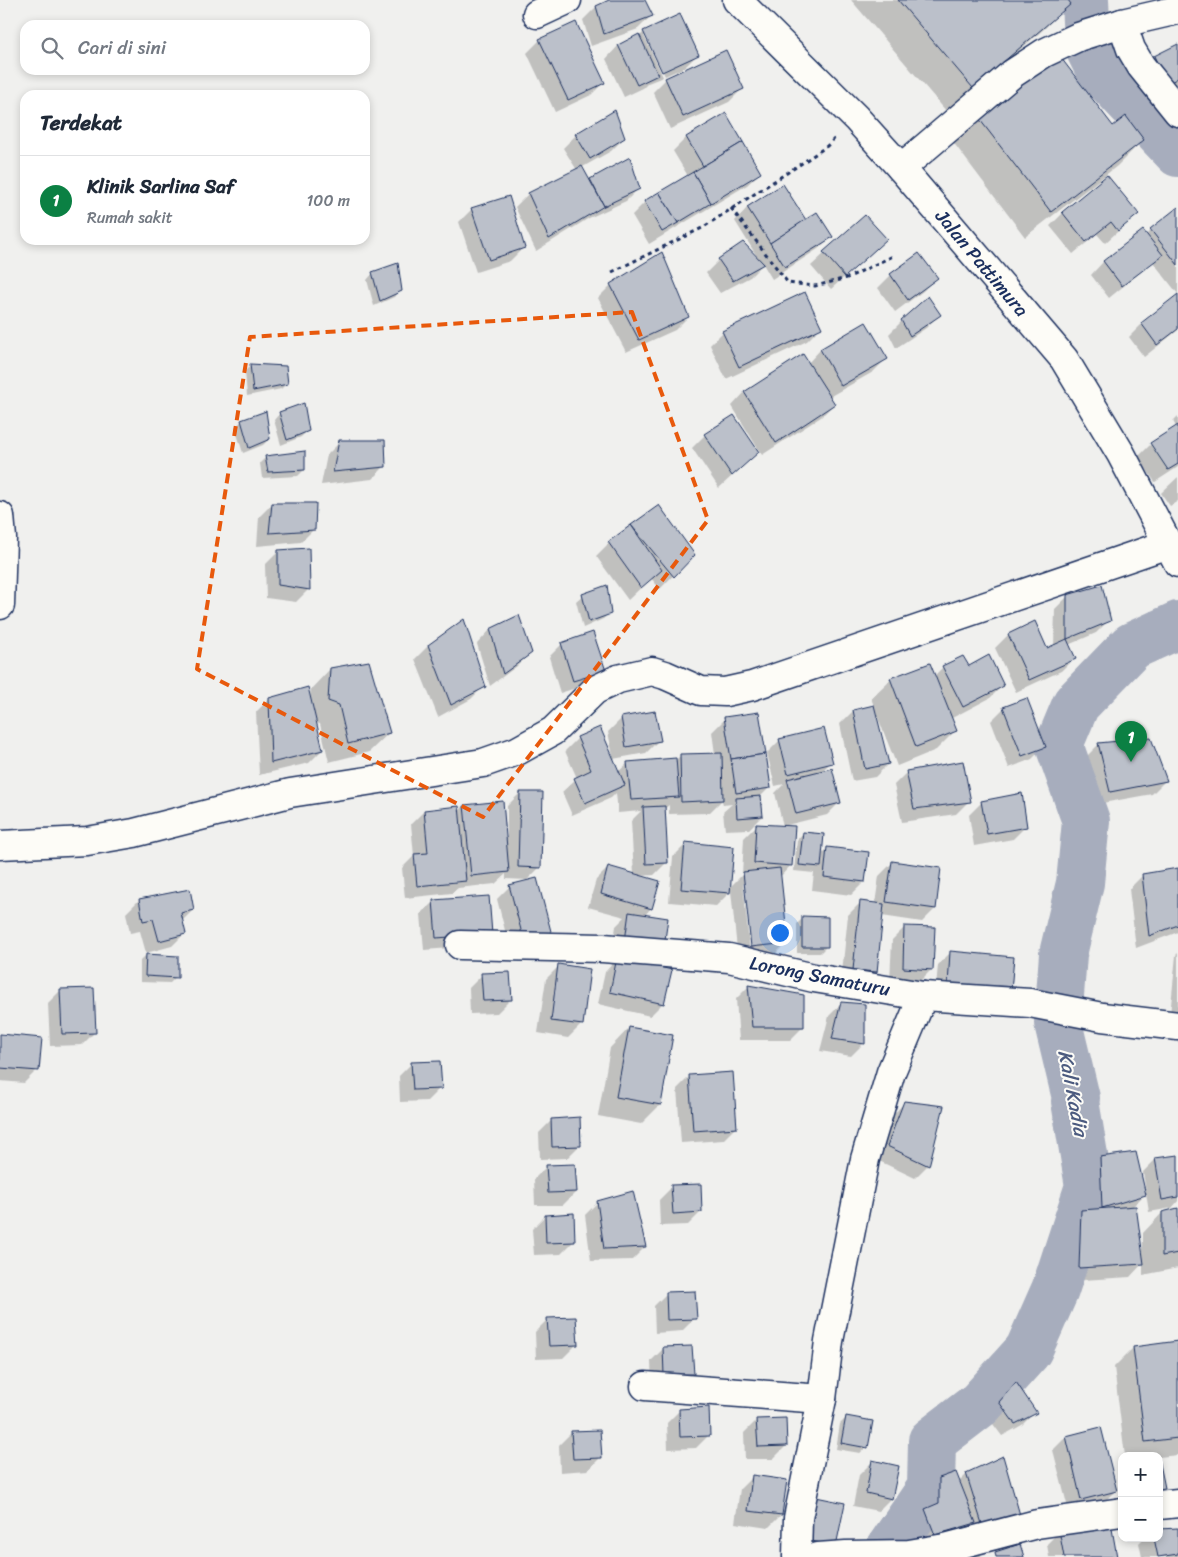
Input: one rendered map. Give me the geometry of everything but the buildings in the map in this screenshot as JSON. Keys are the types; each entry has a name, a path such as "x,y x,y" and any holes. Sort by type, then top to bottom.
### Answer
{"main road":[{"path":"537,14 567,0"},
{"name":"Jalan Pattimura","path":"737,0 856,118 1064,359 1121,454 1174,556"},
{"path":"901,168 1012,74 1044,53 1078,37 1114,25 1178,10"},
{"path":"1114,25 1141,66 1178,112"},
{"path":"0,516 2,538 0,605"},
{"path":"0,844 87,841 134,833 290,793 483,763 517,750 553,731 595,690 618,679 652,671 701,691 725,692 752,686 1174,556"},
{"name":"Lorong Samaturu","path":"460,945 603,948 729,958 814,978 923,996 1030,1003 1102,1017 1178,1026"},
{"path":"797,1557 798,1518 822,1399 829,1341 865,1159 891,1072 923,996"},
{"path":"645,1386 822,1399"},
{"path":"1163,1505 1178,1503"},
{"path":"818,1557 909,1554 945,1548 1037,1524 1118,1513"}],"path":[{"path":"612,272 702,228 827,146 856,118"},
{"path":"731,208 788,283 815,286 847,278 895,255"}],"highlighted area":[{"path":"632,312 708,520 483,817 197,669 250,337"}],"waterway":[{"name":"Kali Kadia","path":"1085,0 1087,44 1100,71 1178,153"},
{"name":"Kali Kadia","path":"884,1557 931,1488 932,1441 980,1404 1029,1349 1055,1290 1089,1186 1076,1098 1058,1023 1063,954 1080,883 1086,821 1059,745 1076,704 1132,646 1178,625"}],"place":[{"name":"Klinik Sarlina Saf","path":"1131,762"}]}
